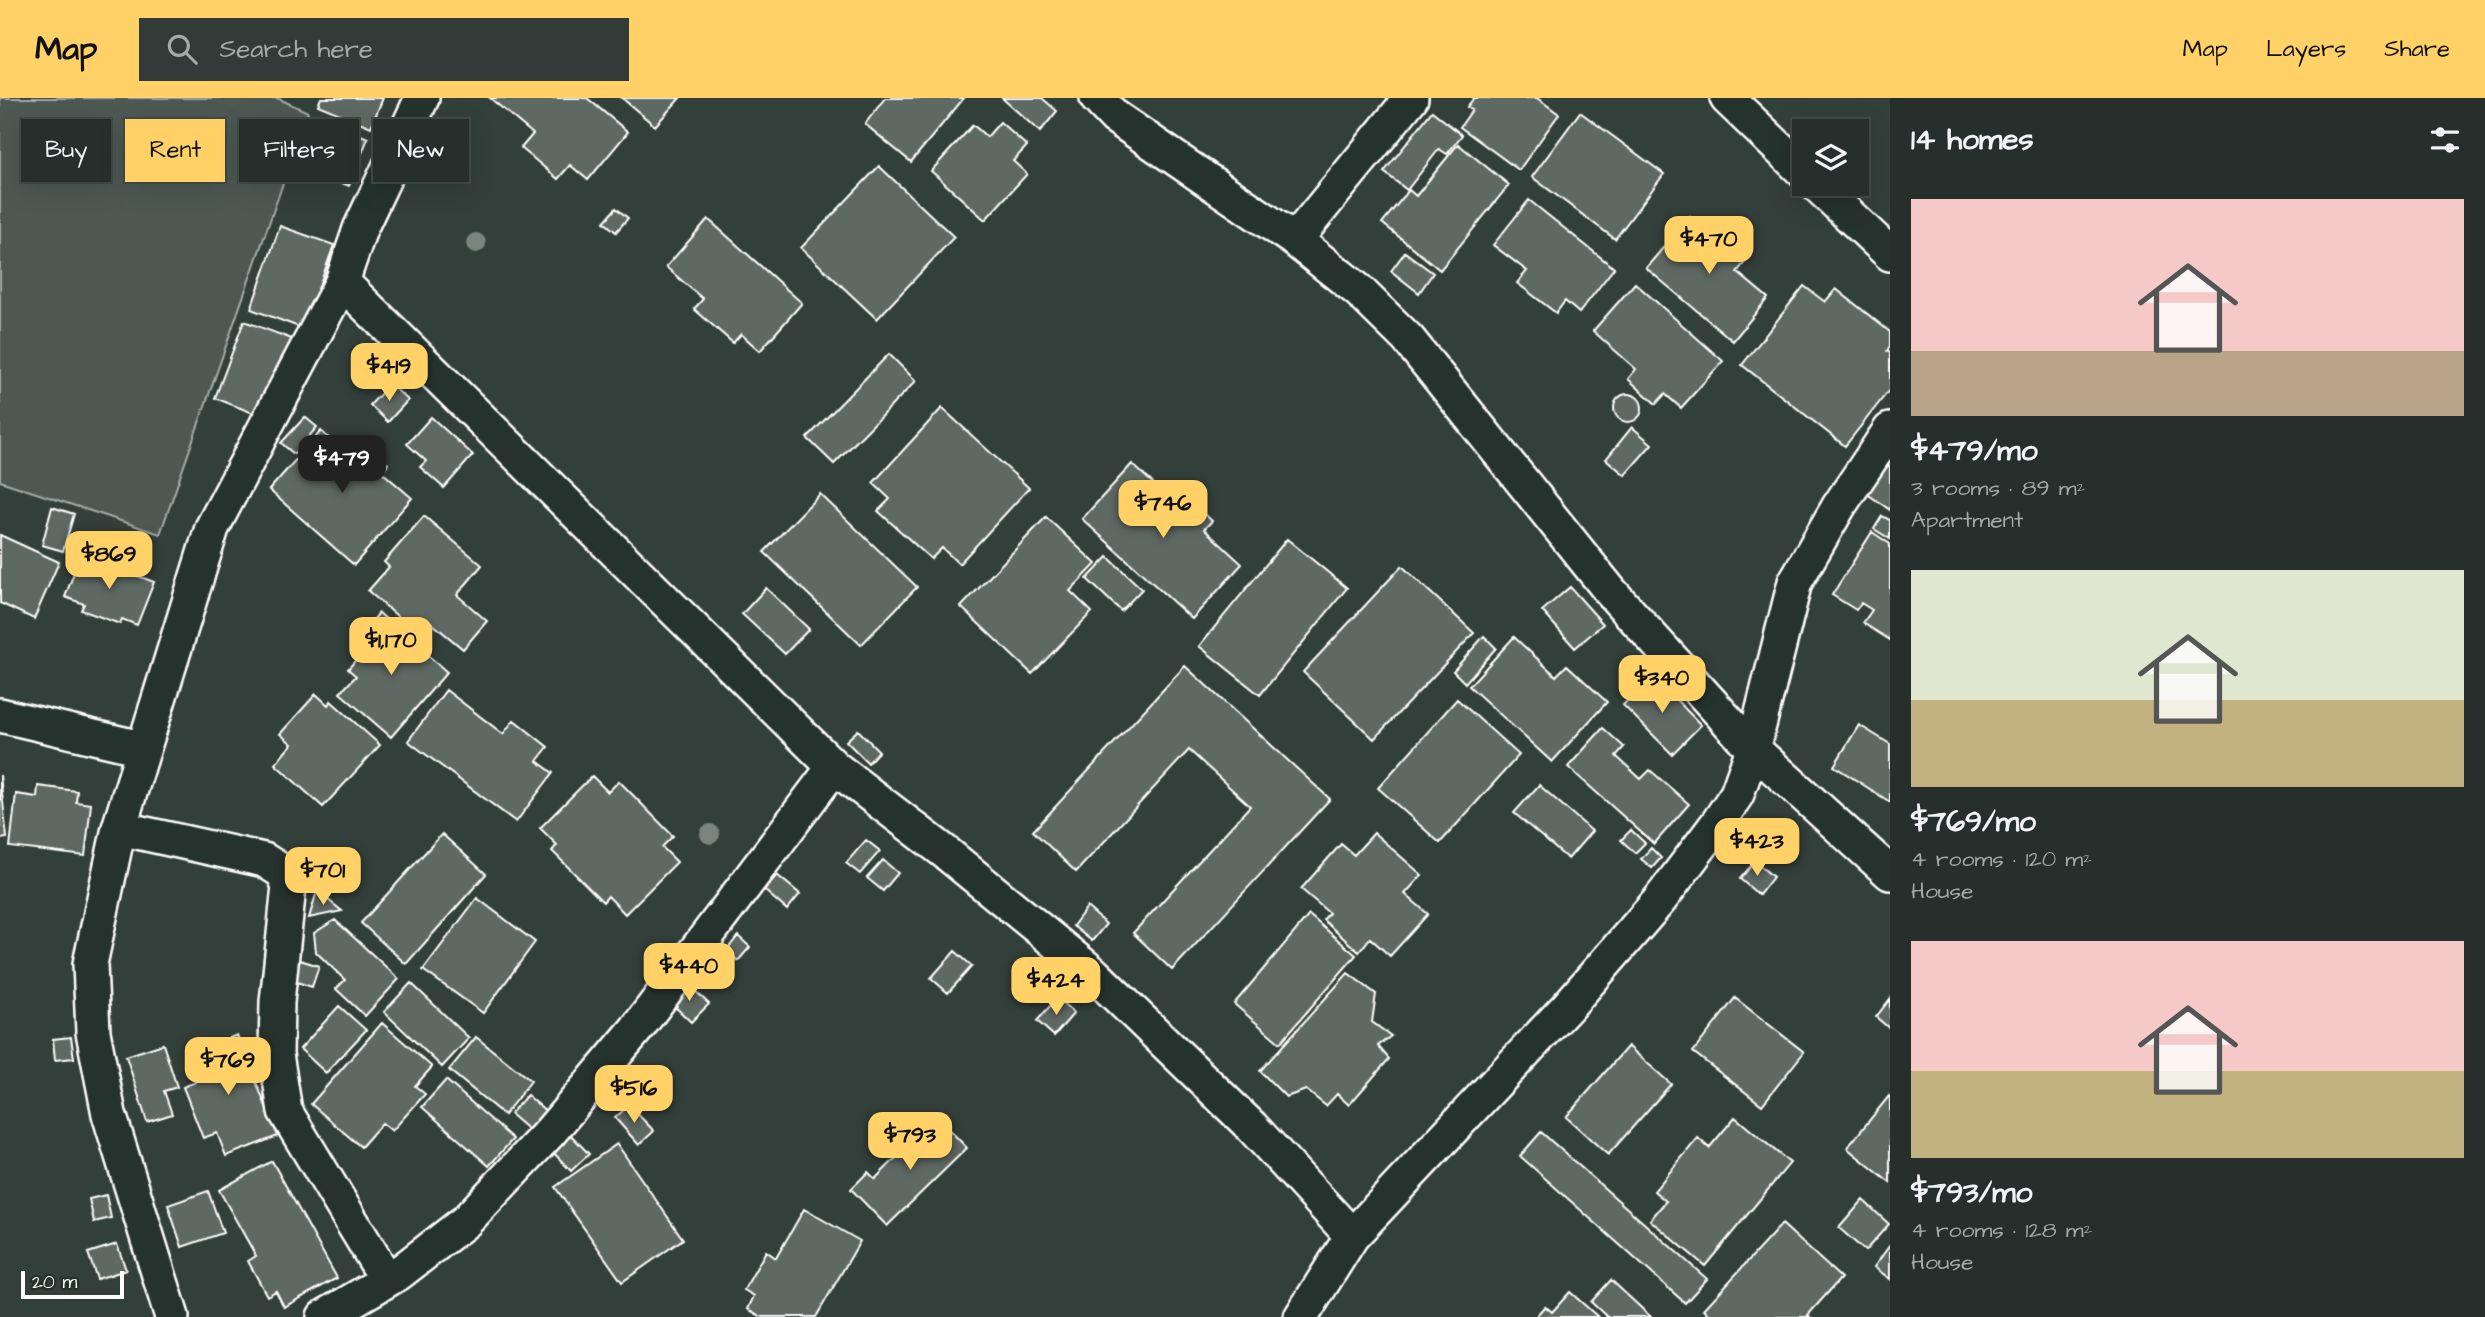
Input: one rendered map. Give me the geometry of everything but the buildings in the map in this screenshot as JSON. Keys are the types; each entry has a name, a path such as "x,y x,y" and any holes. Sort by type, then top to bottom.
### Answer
{"street":[{"path":"172,1317 109,1114 93,1032 90,964 119,828 141,748 212,528 342,282 360,229 422,98"},
{"path":"1097,98 1126,124 1294,240 1358,290 1408,339 1611,592 1753,749 1890,873"},
{"path":"1294,240 1411,98"},
{"path":"1727,98 1792,160"},
{"path":"1829,196 1890,254"},
{"path":"342,282 834,767 945,852 1093,973 1252,1127 1352,1236"},
{"path":"1301,1317 1352,1236 1567,1006 1659,901 1737,794 1753,749 1795,582 1839,506 1890,430"},
{"path":"0,715 141,748"},
{"path":"324,1317 387,1280 466,1221 550,1132 647,1016 834,767"},
{"path":"119,828 264,860 283,872 289,886 277,1002 276,1054 285,1111 387,1280"}],"shaded area":[{"path":"0,98 277,98 308,112 306,119 239,119 239,182 283,182 160,534 0,481"}]}
